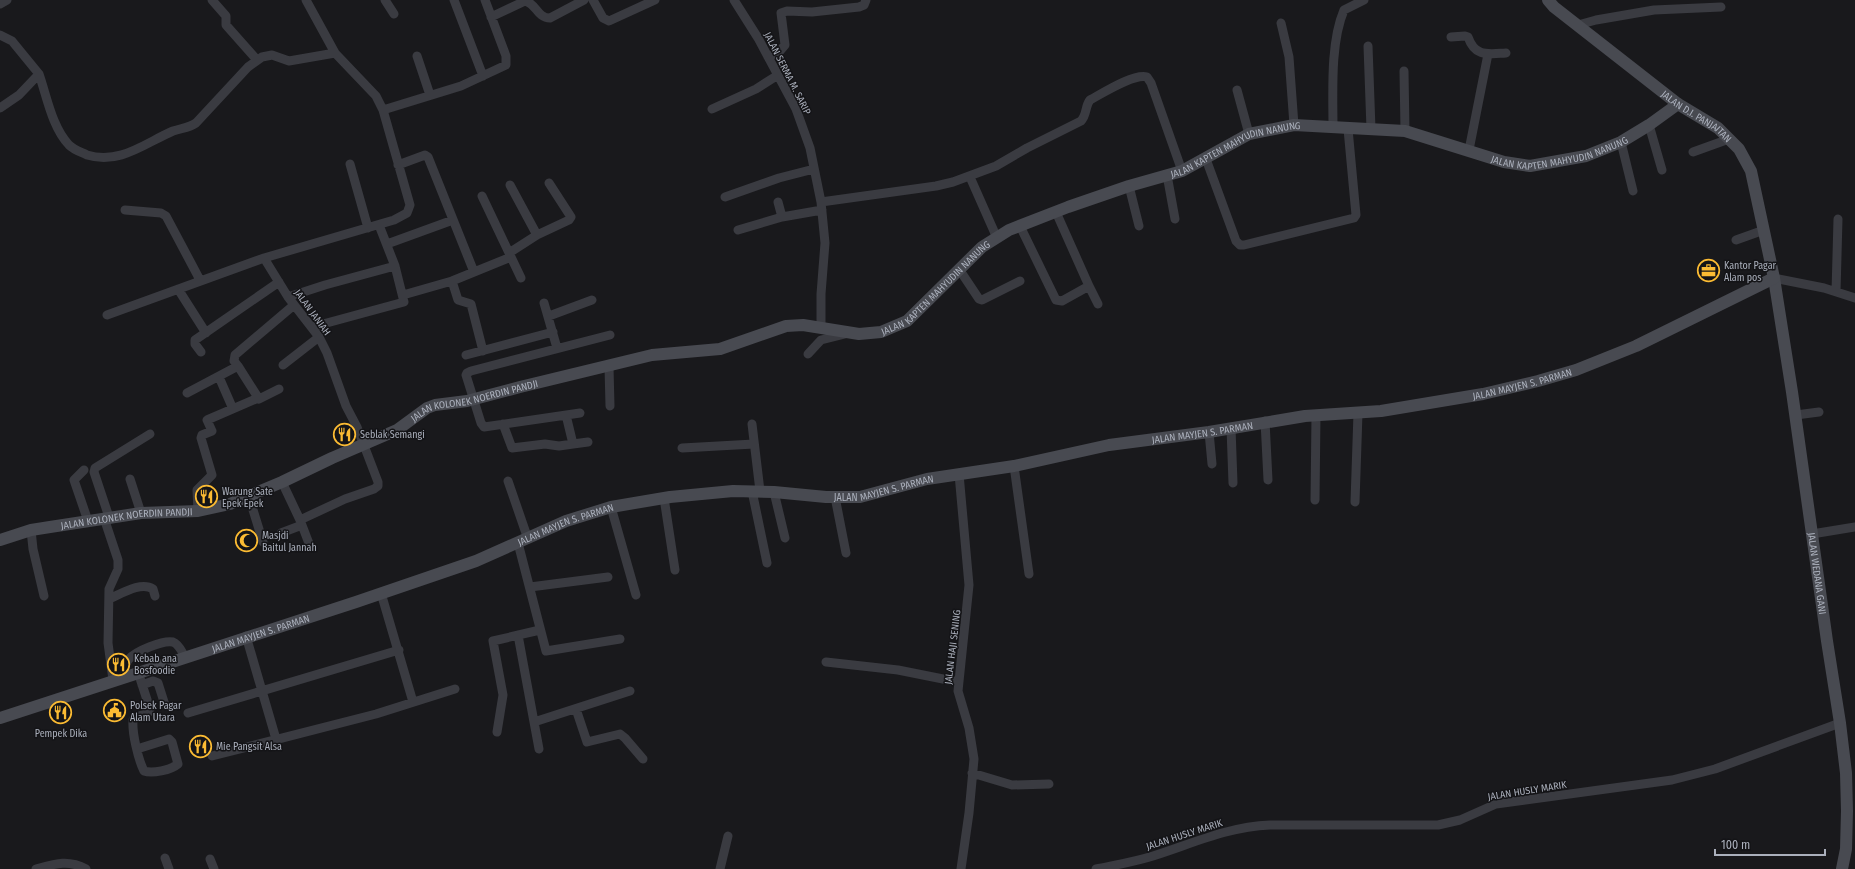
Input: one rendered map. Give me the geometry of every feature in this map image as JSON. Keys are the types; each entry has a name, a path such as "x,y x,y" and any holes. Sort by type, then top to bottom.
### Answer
{"street":[{"path":"0,4 7,0"},
{"path":"212,0 226,16 226,24 257,60"},
{"path":"107,315 264,258 394,220 407,212 409,209 409,198 383,110 376,96 335,53 306,0"},
{"path":"385,0 394,14"},
{"path":"454,0 483,76"},
{"path":"383,110 460,86 502,68 507,61 506,56 485,0"},
{"path":"491,17 525,1 531,4 541,16 550,18 584,0"},
{"path":"593,0 603,18 609,20 655,0"},
{"name":"JALAN SERMA M. SARIP","path":"734,0 768,57 796,109 810,148 822,206 825,243 821,294 821,328"},
{"path":"768,57 779,52 785,44 781,13 787,11 812,12 859,7 864,5 866,0"},
{"path":"1333,128 1332,83 1335,54 1342,15 1344,10 1364,0"},
{"name":"JALAN D.I. PANJAITAN","path":"1548,0 1554,7 1678,104 1703,117 1718,128 1745,158 1751,171 1774,278"},
{"path":"1578,25 1596,20 1654,10 1722,7"},
{"path":"1281,23 1289,57 1294,125"},
{"path":"0,35 12,41 39,74 58,130 69,145 77,151 96,157 110,158 127,154 174,131 190,127 196,123 248,67 257,60 272,55 289,61 335,53"},
{"path":"1450,37 1465,36 1468,38 1472,48 1476,51 1488,54 1506,53"},
{"path":"1368,46 1370,129"},
{"path":"1469,150 1488,54"},
{"path":"417,56 430,95"},
{"path":"1404,71 1405,131"},
{"path":"0,108 19,95 39,74"},
{"path":"712,108 756,88 778,75"},
{"path":"738,230 822,206 936,186 970,177 996,166 1027,148 1081,121 1085,117 1088,102 1090,100 1135,77 1147,77 1151,83 1182,171"},
{"path":"1237,90 1249,134"},
{"name":"JALAN KAPTEN MAHYUDIN NANUNG","path":"821,328 859,334 881,332 907,321 982,247 1009,230 1129,186 1182,171 1249,134 1294,125 1405,131 1504,162 1530,166 1586,156 1620,142 1649,125 1678,104"},
{"path":"1649,125 1662,170"},
{"path":"1206,159 1236,241 1240,246 1354,218 1356,215 1348,129"},
{"path":"1693,152 1729,139"},
{"path":"1620,142 1633,190"},
{"path":"398,165 421,156 425,155 428,157 474,272"},
{"path":"350,164 368,228"},
{"path":"725,197 779,178 814,169"},
{"path":"1167,175 1175,219"},
{"path":"970,177 997,238"},
{"path":"403,295 452,281 474,272 510,255 538,235 569,220 570,217 549,183"},
{"path":"510,185 538,235"},
{"path":"1129,186 1139,226"},
{"path":"482,196 521,278"},
{"path":"778,202 782,217"},
{"path":"125,210 161,213 166,216 200,280"},
{"path":"1056,212 1098,304"},
{"path":"1836,292 1838,219"},
{"path":"387,244 453,220"},
{"path":"312,327 401,304 404,300 395,266 379,225"},
{"path":"1020,226 1056,300 1062,301 1089,286"},
{"path":"1736,240 1764,230"},
{"name":"JALAN JANIAH","path":"264,258 288,297 319,337 327,353 346,406 378,476 377,488 345,499 301,523"},
{"path":"288,297 325,285 395,266"},
{"path":"959,269 979,299 982,300 1020,281"},
{"path":"1774,278 1824,288 1855,298"},
{"name":"JALAN MAYJEN S. PARMAN","path":"0,718 476,561 566,521 611,507 664,498 716,492 756,491 835,497 860,497 910,482 1014,466 1109,445 1209,432 1265,421 1409,407 1483,394 1556,377 1636,346 1774,278"},
{"name":"JALAN WEDANA GANI","path":"1774,278 1796,415 1846,773 1846,848 1842,869"},
{"path":"452,281 458,300 471,304 482,351"},
{"path":"201,352 195,342 279,282"},
{"path":"178,289 206,333"},
{"path":"549,316 592,300"},
{"path":"544,303 557,348"},
{"path":"258,398 234,359 235,355 294,305"},
{"name":"JALAN KOLONEK NOERDIN PANDJI","path":"0,540 31,530 106,518 141,513 198,511 216,508 249,497 363,444 397,430 431,407 474,399 610,367 652,355 720,349 786,326 803,325 821,328"},
{"path":"466,355 553,332"},
{"path":"808,354 821,340 851,333"},
{"path":"580,413 484,427 480,423 474,399 466,378 467,372 610,334"},
{"path":"283,365 319,337"},
{"path":"187,393 238,366"},
{"path":"610,367 610,406"},
{"path":"219,377 233,410"},
{"path":"198,511 197,490 212,475 201,436 212,431 207,420 258,398 262,398 279,389"},
{"path":"1796,415 1819,412"},
{"path":"1355,502 1358,413"},
{"path":"1315,500 1316,415"},
{"path":"566,416 572,444"},
{"path":"1265,421 1268,480"},
{"path":"503,424 512,448 545,444 559,446 588,442"},
{"path":"752,424 756,491 767,563"},
{"path":"1231,428 1233,483"},
{"path":"1209,432 1212,464"},
{"path":"118,678 108,643 110,584 118,564 94,472 95,468 150,434"},
{"path":"682,448 754,444"},
{"path":"1014,466 1029,574"},
{"path":"84,470 74,480 88,521"},
{"name":"JALAN HAJI SENING","path":"959,474 969,585 958,691 972,741 974,759 961,869"},
{"path":"130,479 141,513"},
{"path":"508,481 523,541 530,587 544,648 548,652 620,639"},
{"path":"282,482 310,546"},
{"path":"774,492 785,538"},
{"path":"249,497 263,542"},
{"path":"835,497 846,553"},
{"path":"664,498 675,570"},
{"path":"611,507 636,595"},
{"path":"281,533 301,523"},
{"path":"1812,534 1855,527"},
{"path":"31,530 33,549 44,596"},
{"path":"530,587 608,577"},
{"path":"109,599 137,587 145,586 153,589 155,596"},
{"path":"381,593 399,650 413,702"},
{"path":"497,732 503,695 493,640 540,630"},
{"path":"518,635 539,749"},
{"path":"246,636 276,739"},
{"path":"118,678 128,659 136,653 149,647 167,642 174,642 178,645 185,657"},
{"path":"188,713 399,650"},
{"path":"826,662 898,670 958,682"},
{"path":"137,748 169,739 172,742 178,764 158,770 148,772 144,771 137,748 133,720 134,718 148,713 150,709 138,672"},
{"path":"142,685 154,681 158,683 165,705"},
{"path":"212,756 376,714 455,689"},
{"path":"534,722 630,691"},
{"path":"576,709 587,742 620,734 626,738 643,759"},
{"name":"JALAN HUSLY MARIK","path":"1096,869 1141,859 1217,833 1240,828 1270,825 1438,825 1460,820 1496,804 1672,780 1716,769 1840,723"},
{"path":"972,773 1012,785 1049,784"},
{"path":"720,869 728,836"},
{"path":"164,858 169,869"},
{"path":"210,859 214,869"},
{"path":"36,869 62,862 76,864 86,869"}],"place":[{"name":"Kantor Pagar Alam pos","path":"1709,271"},
{"name":"Seblak Semangi","path":"344,434"},
{"name":"Warung Sate Epek Epek","path":"207,497"},
{"name":"Masjdi Baitul Jannah","path":"247,541"},
{"name":"Kebab ana Bosfoodie","path":"119,664"},
{"name":"Polsek Pagar Alam Utara","path":"115,711"},
{"name":"Pempek Dika","path":"61,713"},
{"name":"Mie Pangsit Alsa","path":"200,746"}]}
